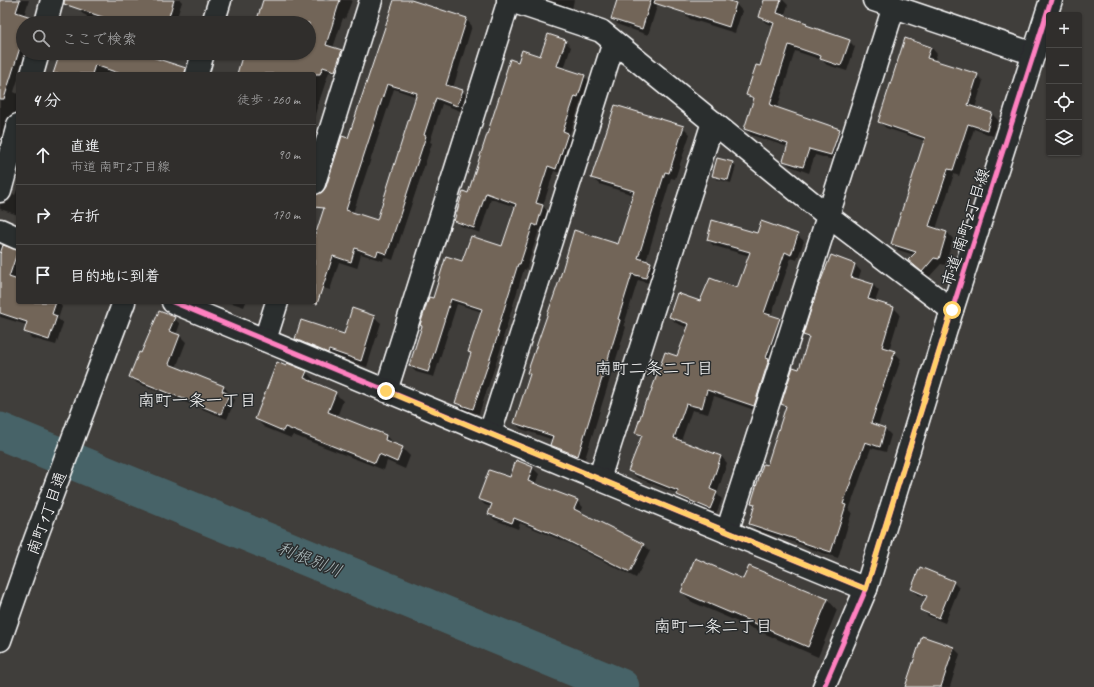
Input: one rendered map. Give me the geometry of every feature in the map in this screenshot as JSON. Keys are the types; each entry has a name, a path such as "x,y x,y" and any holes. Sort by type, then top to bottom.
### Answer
{"street":[{"path":"48,16 52,0"},
{"path":"214,16 220,0"},
{"path":"316,177 371,0"},
{"path":"386,391 508,0 601,31 828,216 952,310"},
{"name":"市道 南町2丁目線","path":"830,684 866,589 952,310 1051,0"},
{"path":"727,532 828,216 884,3 1034,54"},
{"path":"490,433 614,42"},
{"path":"33,72 36,60"},
{"path":"197,72 201,60"},
{"path":"599,479 713,122"},
{"path":"0,191 16,132"},
{"path":"0,230 16,237"},
{"name":"南町1丁目通","path":"0,640 35,540 123,304"},
{"path":"179,304 866,589"},
{"path":"265,340 276,304"}],"building":[{"path":"0,0 20,0 16,12 28,16 16,16 16,60 4,99 0,99"},
{"path":"64,0 174,0 169,16 99,16 64,4"},
{"path":"263,0 340,0 326,45 342,50 335,71 323,67 320,74 316,74 316,72 238,72 241,60 316,60 316,16 258,16"},
{"path":"394,0 411,0 467,18 446,85 463,90 457,106 436,98 424,135 426,136 387,254 378,251 376,256 355,248 351,262 333,256 317,304 316,233 324,208 316,207 316,194 322,192 326,187 342,136 348,138","holes":["387,84 417,93 377,220 346,210"]},
{"path":"617,0 651,0 642,29 611,19"},
{"path":"655,0 727,0 736,3 729,27 654,3"},
{"path":"764,0 781,0 777,13 850,40 841,66 820,59 821,56 789,45 770,105 840,129 831,155 809,149 803,167 783,161 788,144 744,129 754,98 746,95 756,65 760,66 774,23 759,17"},
{"path":"548,34 566,40 557,66 585,75 578,97 575,96 563,131 568,133 556,169 548,166 536,203 543,205 537,226 533,224 520,264 518,264 497,332 499,332 473,409 455,403 471,353 468,352 482,309 451,299 428,372 409,366 422,326 420,325 429,297 433,298 446,256 462,261 471,236 502,246 516,204 486,193 474,228 454,221 463,191 468,193 506,76 505,75 510,59 518,62 522,50 540,56"},
{"path":"905,38 931,47 927,58 978,74 968,105 992,113 987,130 968,124 953,170 948,169 929,226 947,232 939,259 934,258 922,272 908,260 916,252 891,244 925,138 878,122"},
{"path":"58,60 161,60 186,68 185,72 115,72 95,65 93,72 54,72"},
{"path":"615,105 684,126 669,173 665,172 638,258 651,262 646,278 632,274 618,319 620,320 578,456 550,445 553,436 514,423 530,374 527,373 559,281 574,230 618,244 631,204 634,191 591,178"},
{"path":"717,158 733,162 728,180 712,176"},
{"path":"712,220 757,233 761,221 798,234 791,255 785,252 764,313 780,318 766,358 769,359 754,406 707,390 702,408 686,404 674,438 721,456 710,489 717,492 710,509 677,495 678,491 628,471 642,435 635,433 665,352 677,356 689,324 669,317 677,293 700,301 710,278 737,288 750,252 707,240"},
{"path":"3,245 16,249 16,256 9,277 16,279 16,304 55,304 52,314 57,316 49,340 24,332 27,322 0,313 0,254"},
{"path":"831,255 855,264 851,277 873,284 868,299 894,307 882,347 895,351 871,423 885,428 880,447 865,442 843,504 846,505 831,552 749,524 755,504 751,503 763,464 767,465 786,406 781,404 793,367 799,369 809,337 803,335 817,290"},
{"path":"352,308 375,316 361,361 329,350 328,353 295,339 301,320 344,334"},
{"path":"159,311 175,317 169,331 180,335 169,364 224,386 222,391 229,394 221,414 129,377 139,352 141,353"},
{"path":"277,362 286,366 287,363 307,371 304,378 336,392 328,412 386,435 385,440 403,447 397,462 379,454 375,463 285,427 283,431 255,419"},
{"path":"516,460 533,467 528,481 578,500 574,509 644,544 630,572 560,537 514,518 512,523 488,514 492,504 478,499 489,470 510,477"},
{"path":"695,558 743,579 749,566 828,599 808,647 681,592"},
{"path":"920,567 954,581 939,618 920,610 927,596 911,589"},
{"path":"922,636 954,647 941,687 905,687"}],"waterway":[{"name":"利根別川","path":"0,431 621,687"}],"cycle path":[{"path":"824,687 866,589 952,310 1051,0"},
{"path":"178,304 866,589"}],"district":[{"name":"南町二条二丁目","path":"654,368"},
{"name":"南町一条一丁目","path":"197,400"},
{"name":"南町一条二丁目","path":"713,626"}],"route":[{"path":"386,391 866,589 952,310"}]}
